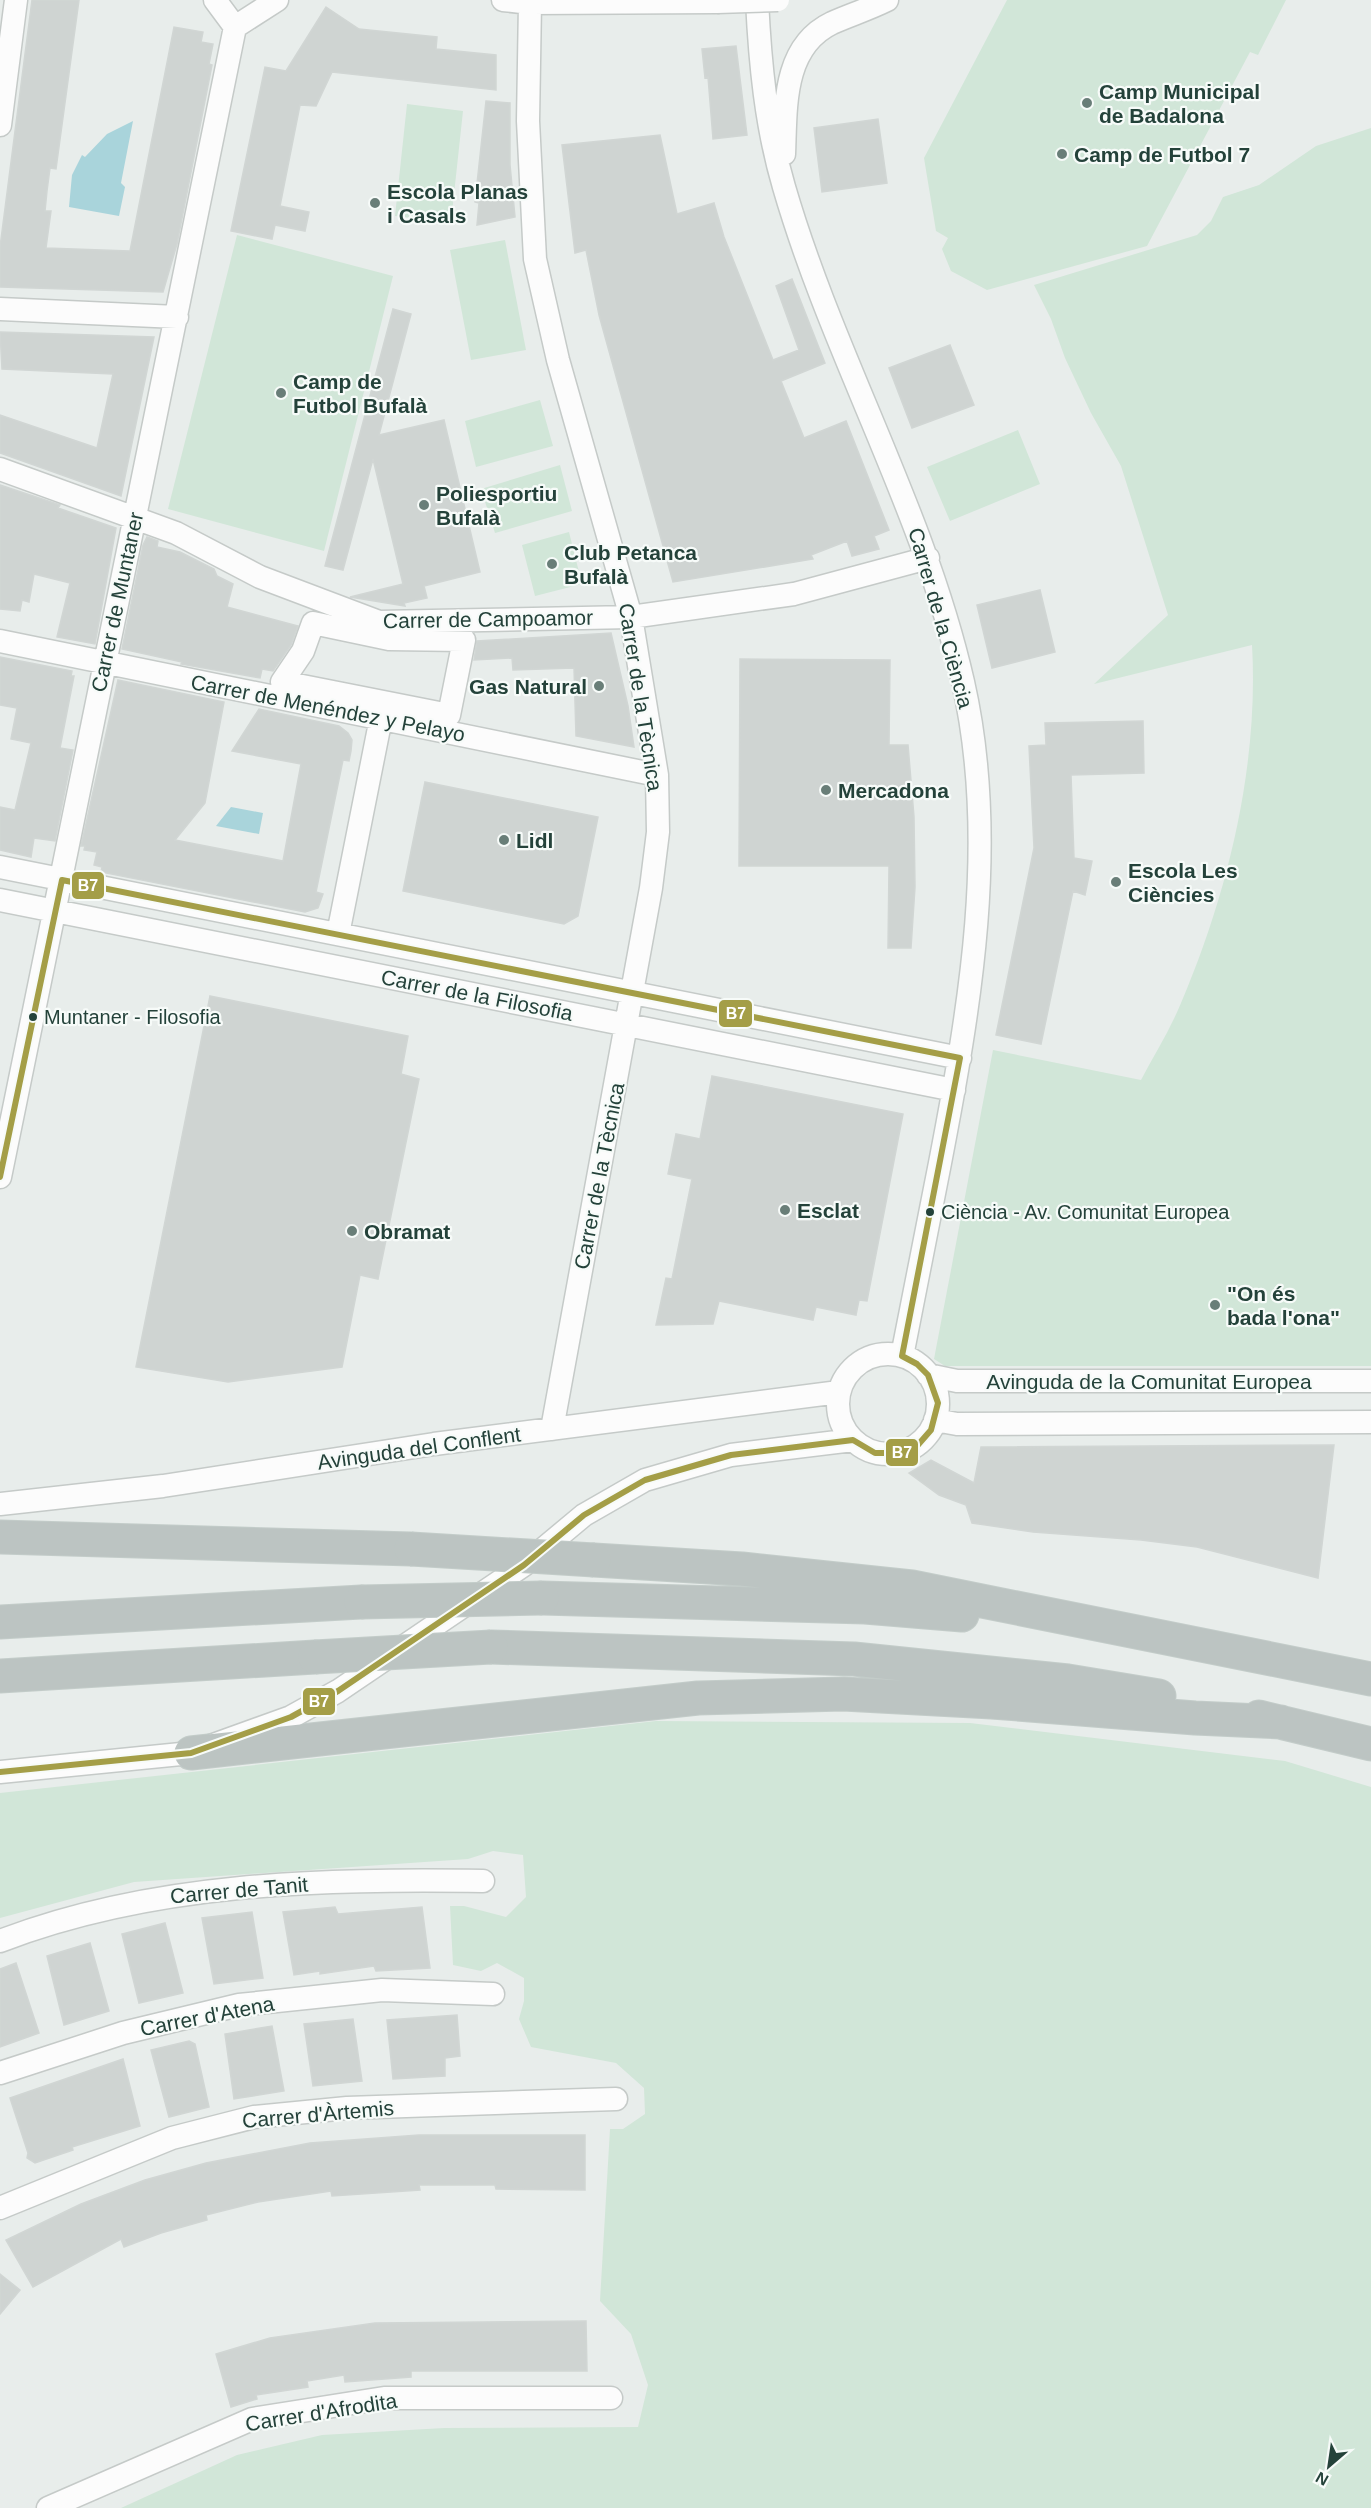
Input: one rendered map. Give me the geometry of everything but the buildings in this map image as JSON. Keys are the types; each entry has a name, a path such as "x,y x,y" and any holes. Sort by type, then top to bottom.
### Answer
{"highway":[{"path":"0,1537 411,1550 742,1569 912,1587 1371,1680"},
{"path":"0,1622 362,1602 542,1599 865,1607 1101,1626"},
{"path":"0,1676 491,1647 854,1659 1068,1681 1281,1722 1371,1744"},
{"path":"191,1753 687,1699 732,1697 843,1694 1281,1722"}],"street":[{"path":"0,125 16,0"},
{"path":"215,0 236,27 277,0"},
{"path":"503,0 530,3 778,0"},
{"name":"Carrer de la Ciència","path":"757,0 764,98 783,185 830,316 928,558 964,683 979,787 977,924 960,1058 902,1356"},
{"name":"Carrer de la Ciència","path":"783,185 790,79 800,53 808,41 831,24 887,0"},
{"name":"Carrer de la Tècnica","path":"530,3 528,121 535,259 558,360 631,617 657,775 658,832 627,1025 552,1429"},
{"name":"Carrer de Muntaner","path":"0,1178 236,27"},
{"path":"0,309 177,317"},
{"name":"Carrer de Campoamor","path":"0,469 176,533 260,577 379,622 631,617 794,594 928,558"},
{"path":"313,623 389,639 464,640 449,715 282,682 303,651 313,623"},
{"name":"Carrer de Menéndez y Pelayo","path":"0,641 657,775"},
{"path":"338,934 381,718"},
{"name":"Carrer de la Filosofia","path":"0,867 960,1058"},
{"name":"Carrer de la Filosofia","path":"0,900 954,1090"},
{"path":"882,1354 902,1356 917,1364 928,1375 936,1389 938,1403 935,1420 916,1446 900,1453 875,1453 853,1440 843,1427 838,1412 839,1392 843,1381 862,1362 882,1354"},
{"name":"Avinguda de la Comunitat Europea","path":"928,1375 957,1381 1371,1381"},
{"name":"Avinguda del Conflent","path":"0,1504 163,1486 383,1451 839,1392"},
{"name":"Avinguda de la Comunitat Europea","path":"935,1420 957,1424 1371,1422"},
{"path":"0,1772 191,1753 291,1717 338,1691 524,1565 584,1515 645,1480 731,1455 853,1440"},
{"name":"Carrer de Tanit","path":"0,1941 49,1923 161,1896 288,1884 399,1880 483,1881"},
{"name":"Carrer d'Atena","path":"0,2073 123,2032 239,2005 382,1990 493,1994"},
{"name":"Carrer d'Àrtemis","path":"0,2208 172,2138 254,2117 347,2108 616,2100"},
{"name":"Carrer d'Afrodita","path":"48,2508 252,2419 384,2398 611,2398"}],"green space":[{"name":"Camp Municipal de Badalona","path":"1007,0 1286,0 1258,55 1250,52 1147,246 987,290 951,271 942,249 948,238 936,231 924,158"},
{"path":"407,104 463,111 451,222 395,216"},
{"path":"1371,128 1371,1366 945,1366 934,1359 993,1050 1141,1080 1177,1013 1213,918 1237,828 1250,736 1253,690 1252,645 1094,684 1168,615 1121,466 1091,413 1034,285 1197,235 1211,221 1223,197 1259,185 1316,146"},
{"name":"Camp de Futbol Bufalà","path":"237,235 393,276 324,551 168,509"},
{"path":"505,240 526,350 471,360 450,250"},
{"path":"540,400 553,446 476,467 465,421"},
{"path":"1018,430 1040,484 950,521 927,467"},
{"path":"560,465 572,511 495,533 481,489"},
{"name":"Club Petanca Bufalà","path":"569,532 582,584 535,596 522,545"},
{"path":"656,1721 970,1723 1285,1761 1371,1787 1371,2508 121,2508 237,2455 322,2435 444,2428 638,2427 648,2385 631,2334 600,2301 610,2129 623,2129 645,2114 644,2088 616,2063 531,2047 519,2019 524,2001 524,1978 497,1963 481,1971 453,1965 450,1906 464,1906 506,1917 526,1897 523,1855 493,1851 468,1859 134,1882 0,1918 0,1793"}],"water":[{"path":"133,121 121,183 125,187 119,216 69,207 72,175 82,155 85,157 107,134"},
{"path":"231,807 263,813 259,834 216,826"}],"transit line":[{"name":"B7","path":"0,1177 62,880 960,1058 902,1356 917,1364 928,1375 938,1403 931,1430 917,1446 900,1453 875,1453 853,1440 731,1455 645,1480 584,1515 524,1565 338,1691 291,1717 191,1753 0,1772"}],"place":[{"name":"Camp Municipal de Badalona","path":"1087,103"},
{"name":"Camp de Futbol 7","path":"1062,154"},
{"name":"Escola Planas i Casals","path":"375,203"},
{"name":"Camp de Futbol Bufalà","path":"281,393"},
{"name":"Poliesportiu Bufalà","path":"424,505"},
{"name":"Club Petanca Bufalà","path":"552,564"},
{"name":"Gas Natural","path":"599,686"},
{"name":"Mercadona","path":"826,790"},
{"name":"Lidl","path":"504,840"},
{"name":"Escola Les Ciències","path":"1116,882"},
{"name":"Muntaner - Filosofia","path":"33,1017"},
{"name":"Esclat","path":"785,1210"},
{"name":"Ciència - Av. Comunitat Europea","path":"930,1212"},
{"name":"Obramat","path":"352,1231"},
{"name":"\"On és bada l'ona\"","path":"1215,1305"}]}
